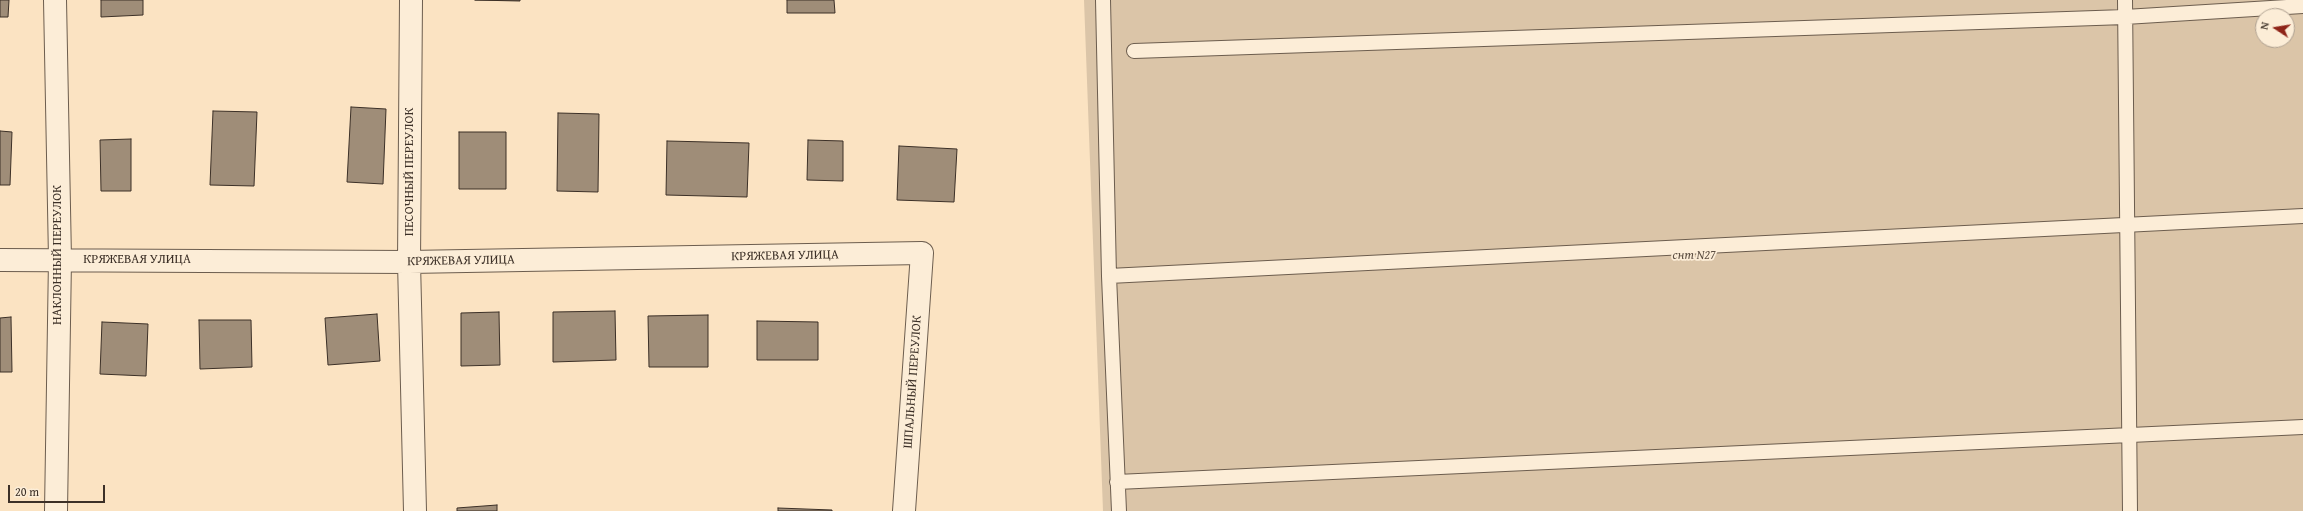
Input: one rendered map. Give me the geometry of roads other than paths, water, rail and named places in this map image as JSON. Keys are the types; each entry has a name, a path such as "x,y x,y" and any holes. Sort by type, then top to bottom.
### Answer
{"street":[{"name":"НАКЛОННЫЙ ПЕРЕУЛОК","path":"55,0 60,259 56,511"},
{"name":"ПЕСОЧНЫЙ ПЕРЕУЛОК","path":"411,0 409,262 415,511"},
{"name":"КРЯЖЕВАЯ УЛИЦА","path":"0,260 60,259 409,262 922,253"},
{"name":"ШПАЛЬНЫЙ ПЕРЕУЛОК","path":"904,511 922,253"}],"lane":[{"path":"1103,0 1109,276 1117,482 1120,511"},
{"path":"2125,0 2130,511"},
{"path":"1134,51 2125,17 2303,6"},
{"path":"1109,276 2128,226 2303,216"},
{"path":"1117,482 2303,427"}],"park label":[{"name":"снт N27","path":"1694,256"}]}
